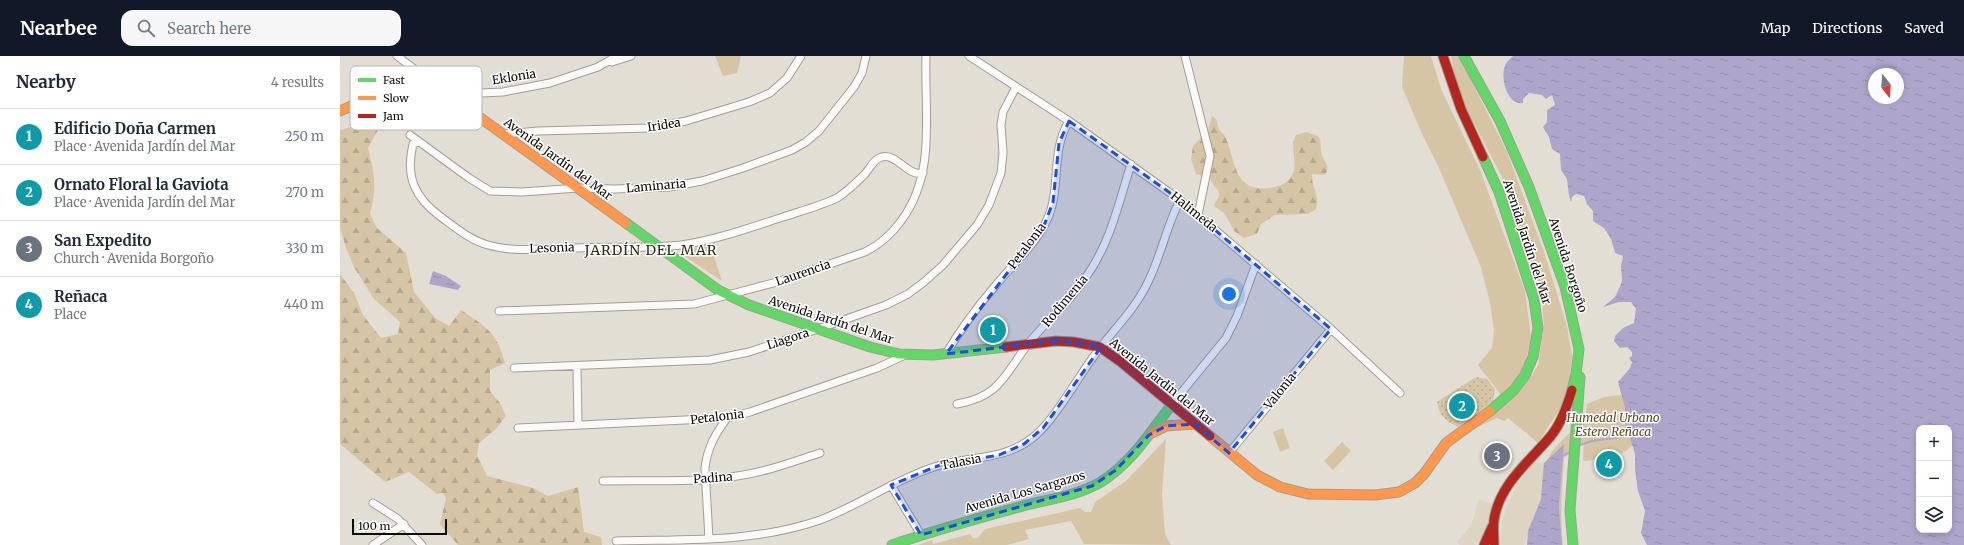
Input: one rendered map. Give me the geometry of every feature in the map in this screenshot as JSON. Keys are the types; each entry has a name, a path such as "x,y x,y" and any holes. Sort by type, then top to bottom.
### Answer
{"street":[{"name":"Avenida Jardín del Mar","path":"397,56 410,66"},
{"name":"Eklonia","path":"482,93 517,90 566,78 598,66 617,56"},
{"path":"598,66 631,56"},
{"name":"Iridea","path":"504,134 538,131 650,128 686,121 749,102 770,93 787,78 801,56"},
{"name":"Laminaria","path":"410,135 473,181 490,191 522,192 578,188 615,189 669,187 702,181 792,150 812,137 837,109 858,81 866,56"},
{"name":"Laurencia","path":"499,311 694,304 777,282 865,252 876,246 892,234 906,214 917,195 923,173 927,119 926,56"},
{"name":"Halimeda","path":"969,56 1131,164 1180,200 1331,329 1400,393"},
{"path":"1185,56 1210,156 1198,215"},
{"name":"Avenida Jardín del Mar","path":"482,118 728,296 886,352 905,355 928,356 1065,341 1100,348 1172,404 1229,453 1265,480 1292,491 1317,494 1375,495 1399,492 1410,487 1420,479 1446,443 1507,397 1525,375 1533,357 1537,338 1537,319 1534,300 1499,192 1456,99 1443,56"},
{"name":"Avenida Borgoño","path":"1464,56 1500,121 1530,187 1565,288 1573,317 1579,349 1573,387 1561,420 1546,442 1514,475 1503,494 1494,520 1494,545"},
{"name":"Liagora","path":"514,368 710,360 749,352 818,329 886,305 908,294 943,265 977,225 989,205 998,183 1003,153 1001,119 1005,106 1016,88"},
{"name":"Eklonia","path":"340,111 350,106"},
{"name":"Petalonia","path":"946,354 956,337 978,308 996,285 1020,259 1046,223 1054,194 1059,143 1069,122"},
{"name":"Lesonia","path":"418,142 413,144 411,153 412,177 418,195 427,207 477,242 498,248 522,249 659,246 680,245 714,239 830,201 850,190 874,162 881,157 892,158 914,173 923,173"},
{"name":"Rodimenia","path":"957,404 980,398 998,386 1007,376 1028,344 1069,300 1094,264 1112,223 1131,164"},
{"name":"Talasia","path":"616,541 709,539 753,536 806,524 849,507 891,485 940,465 999,455 1024,444 1043,428 1100,348 1139,298 1147,283 1180,200"},
{"name":"Avenida Los Sargazos","path":"892,545 921,535 1088,488 1101,482 1116,470 1149,435 1172,404 1226,338 1237,316 1256,264"},
{"name":"Valonia","path":"1229,453 1331,329"},
{"path":"1572,545 1570,510 1580,393 1579,349"},
{"name":"Petalonia","path":"518,428 727,418 750,412 877,368 905,355"},
{"path":"577,366 578,425"},
{"path":"709,539 706,462 709,449 727,418"},
{"path":"1561,420 1571,424 1576,433"},
{"name":"Avenida Los Sargazos","path":"1149,435 1166,426 1195,424"},
{"name":"Padina","path":"603,481 706,479 737,476 764,471 820,453"},
{"path":"891,485 921,535"},
{"path":"373,503 404,524 422,545"},
{"path":"1484,545 1494,520"},
{"path":"373,545 404,524"}],"highlighted area":[{"path":"1069,121 1180,200 1331,329 1229,453 1195,424 1166,426 1149,435 1116,470 1092,486 921,535 891,485 940,465 999,455 1024,444 1043,428 1101,347 1056,341 946,354 1045,223 1053,202 1059,143"}],"shaded area":[{"path":"1535,462 1544,463 1541,499 1524,545 1500,545 1502,521 1508,504 1518,483"},
{"path":"1479,500 1496,505 1482,540 1475,545 1460,545 1457,542 1471,525"}],"green space":[{"path":"715,56 741,56 737,73 723,76"},
{"path":"1404,56 1431,56 1441,89 1480,170 1525,291 1531,337 1525,366 1507,391 1501,395 1478,365 1492,348 1494,330 1490,303 1481,267 1438,166 1423,136 1402,87"},
{"path":"1451,56 1459,56 1507,152 1544,252 1567,326 1572,356 1570,377 1561,407 1538,443 1508,418 1504,421 1497,418 1463,434 1517,395 1538,366 1544,326 1542,304 1538,285 1502,177 1467,110 1456,84"},
{"path":"1212,116 1216,120 1219,130 1225,136 1237,172 1242,180 1248,185 1258,188 1276,187 1291,177 1294,167 1293,145 1296,135 1307,132 1318,136 1322,154 1327,166 1327,172 1325,175 1312,174 1317,198 1317,206 1315,210 1308,214 1275,215 1261,224 1257,234 1244,238 1234,231 1225,214 1214,206 1219,197 1218,191 1210,178 1196,174 1191,159 1193,146 1208,130"},
{"path":"350,127 350,130 378,130 368,148 374,181 374,196 370,214 377,228 406,253 414,292 435,318 449,326 461,310 470,316 489,331 494,337 502,353 505,363 490,370 490,391 500,403 506,416 496,429 479,443 477,455 487,476 533,488 548,496 578,487 584,532 601,537 602,545 458,545 440,524 446,498 443,493 437,494 409,472 385,482 340,444 340,274 354,293 363,315 381,338 398,334 400,322 374,299 354,267 346,248 340,228 340,130"},
{"path":"710,245 722,281 681,254 685,250"},
{"path":"1476,377 1487,379 1495,389 1493,401 1458,427 1444,418 1439,411 1437,402"},
{"name":"Humedal Urbano Estero Reñaca","path":"1619,395 1630,396 1638,440 1620,454 1608,458 1585,461 1583,460 1584,442 1564,458 1561,512 1563,545 1531,545 1540,514 1544,465 1553,450 1566,436 1585,421 1587,404 1604,397"},
{"path":"1283,428 1290,448 1280,452 1273,432"},
{"path":"1166,439 1162,495 1165,534 1171,545 1084,544 1071,521 1025,530 1029,539 1007,545 918,545 932,540 933,544 970,534 973,538 978,538 985,529 1080,508 1085,512 1091,512 1095,502 1126,481"},
{"path":"1342,442 1351,451 1333,470 1324,461"}],"water":[{"path":"1513,56 1964,56 1964,545 1647,545 1641,533 1645,511 1638,491 1635,470 1635,454 1625,422 1625,407 1618,382 1630,368 1632,362 1629,358 1632,356 1632,352 1627,347 1620,348 1614,341 1615,336 1623,328 1634,323 1636,309 1631,302 1619,302 1603,307 1615,297 1621,284 1621,266 1623,256 1615,253 1611,239 1604,228 1593,221 1593,211 1587,204 1584,196 1576,194 1572,197 1571,202 1567,179 1561,170 1560,154 1552,149 1549,137 1543,127 1547,122 1547,110 1555,105 1552,95 1546,99 1542,95 1529,93 1523,99 1523,103 1517,103 1509,96 1504,83 1503,77 1506,63"},
{"path":"433,271 446,276 461,286 458,290 429,284"},
{"path":"1564,444 1559,507 1562,545 1527,545 1528,531 1541,499 1544,463"}],"waterway":[{"path":"1580,445 1592,441 1629,436"},
{"path":"1561,457 1571,451"}],"traffic: fast":[{"path":"1464,56 1500,121 1529,187 1565,287 1579,349 1576,374 1572,390"},
{"path":"1483,157 1499,192 1534,299 1538,328 1533,357 1525,375 1514,390 1490,411"},
{"path":"626,223 718,290 749,305 870,347 899,354 933,355 1006,347"},
{"path":"1573,545 1570,510 1580,377"},
{"path":"892,545 957,524 1063,497 1092,487 1122,466 1148,436 1172,404"}],"traffic: slow":[{"path":"340,111 350,107"},
{"path":"482,119 626,223"},
{"path":"1210,436 1257,475 1280,487 1308,494 1375,495 1399,492 1415,483 1424,474 1446,443 1490,411"},
{"path":"1152,433 1166,426 1195,424"}],"traffic: jam":[{"path":"1443,56 1461,109 1483,157"},
{"path":"1006,347 1056,341 1074,342 1100,347 1121,362 1210,436"},
{"path":"1494,545 1494,520 1497,507 1502,496 1508,485 1524,465 1554,432 1563,415 1572,390"},
{"path":"1484,545 1492,527"}],"place":[{"name":"Edificio Doña Carmen","path":"993,330"},
{"name":"Ornato Floral la Gaviota","path":"1462,406"},
{"name":"San Expedito","path":"1497,456"},
{"name":"Reñaca","path":"1609,464"}],"district":[{"name":"JARDÍN DEL MAR","path":"651,250"}]}
